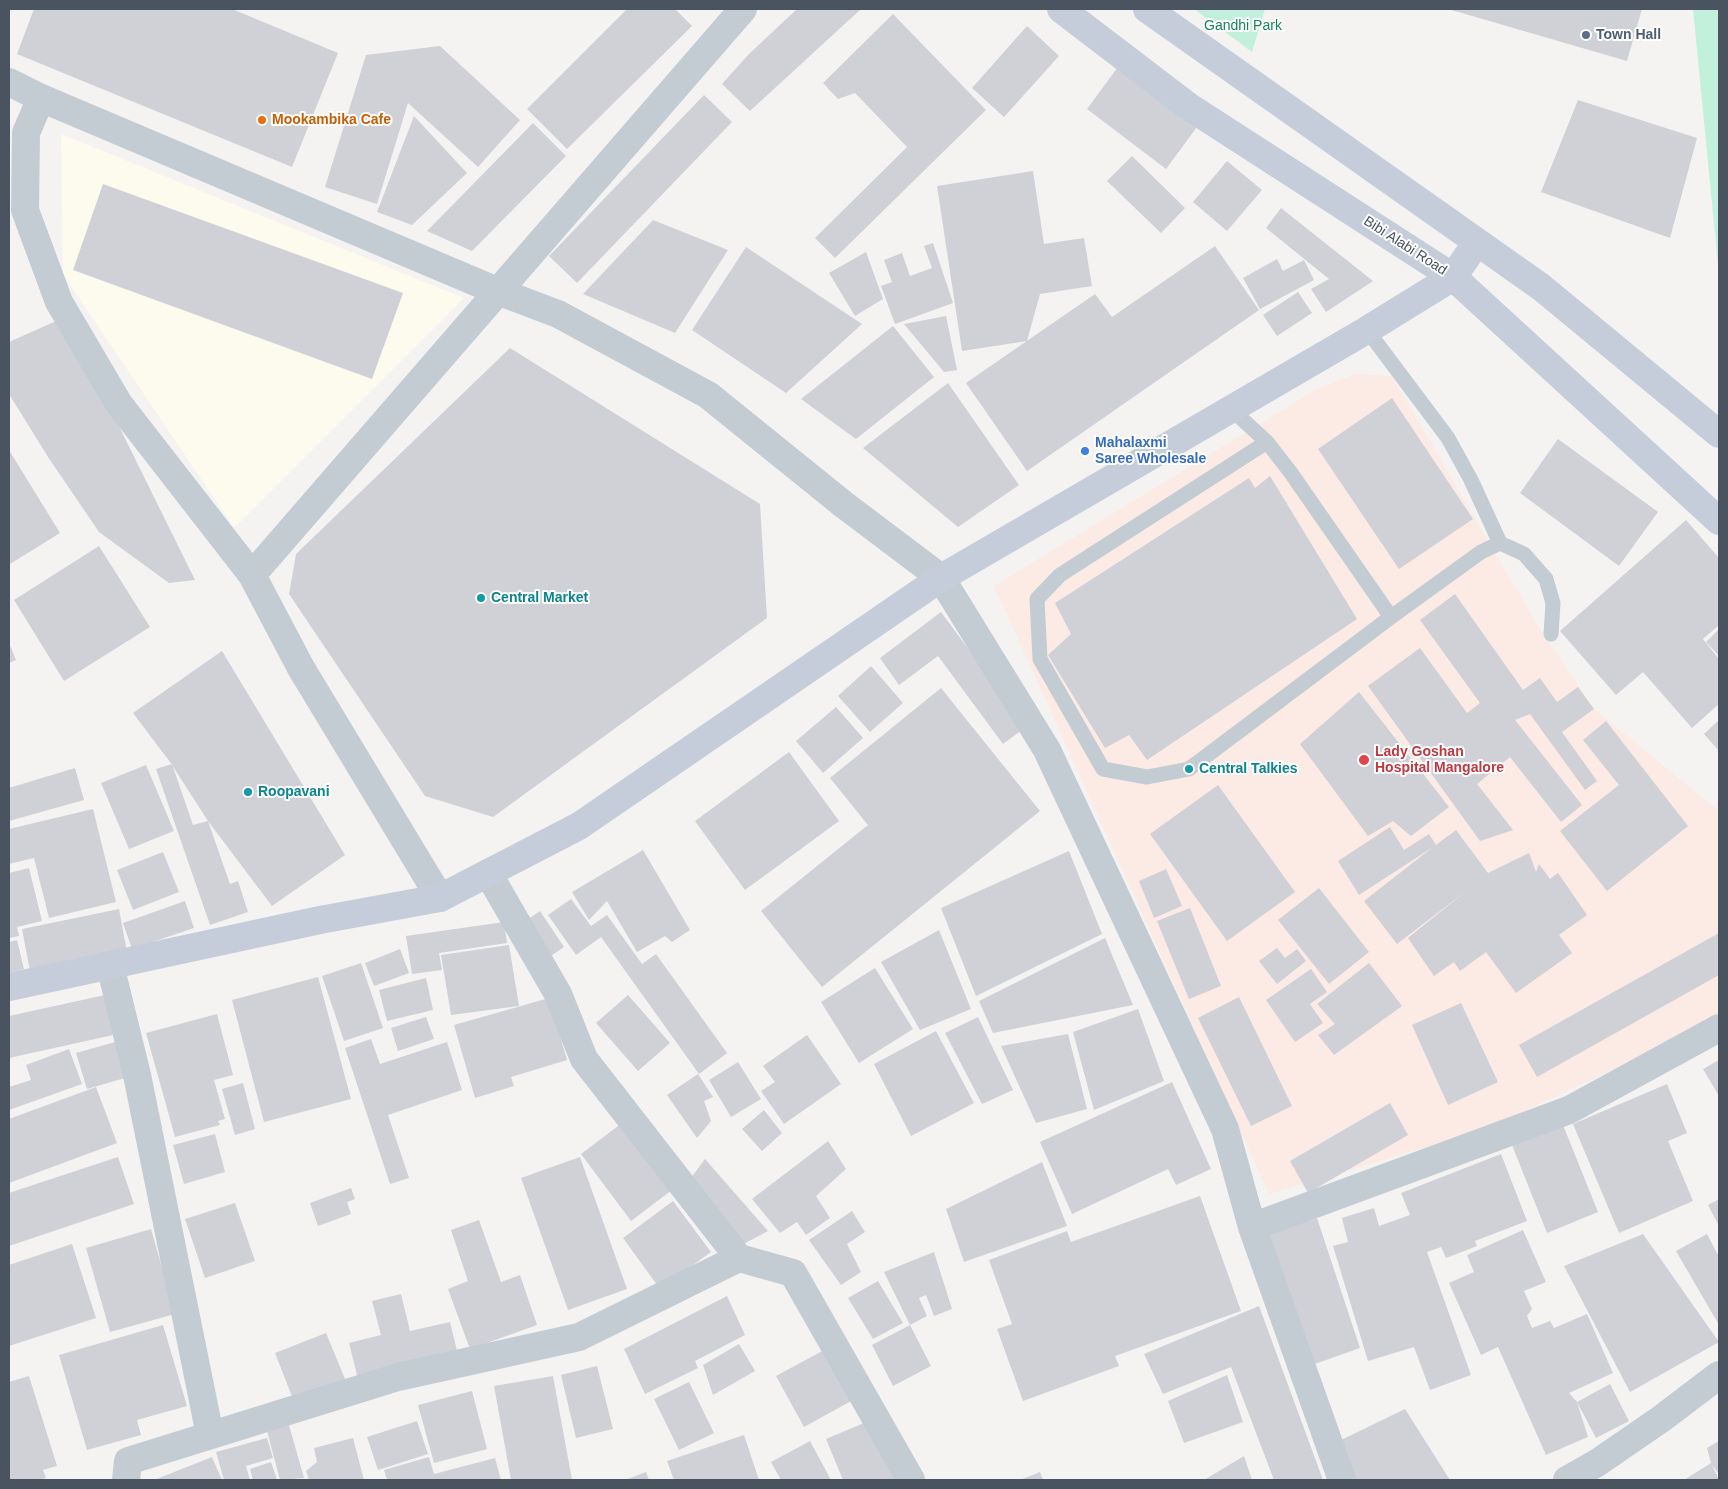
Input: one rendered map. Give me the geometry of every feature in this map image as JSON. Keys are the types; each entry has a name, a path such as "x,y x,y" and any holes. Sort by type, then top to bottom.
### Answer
{"street":[{"path":"252,575 743,9"},
{"name":"Bibi Alabi Road","path":"1060,9 1188,106 1453,277 1719,520"},
{"path":"1147,9 1542,287 1719,434"},
{"path":"9,82 41,98 497,291 558,314 708,395 843,504 941,578 1047,750 1225,1129 1252,1227 1342,1480"},
{"path":"41,98 26,133 25,210 59,302 118,404 252,575 301,668 440,898"},
{"path":"9,987 320,920 440,898 579,826 941,578 1367,330 1453,277 1477,242"},
{"path":"488,873 558,994 584,1059 739,1258 793,1273 911,1480"},
{"path":"110,965 137,1075 210,1435"},
{"path":"1252,1227 1569,1110 1719,1028"},
{"path":"126,1480 128,1461 210,1435 398,1376 578,1337 739,1258"},
{"path":"1567,1480 1597,1463 1661,1419 1719,1375"}],"lane":[{"path":"1367,330 1389,356 1448,438 1471,480 1500,543 1524,554 1546,579 1553,603 1551,634"},
{"path":"1231,409 1268,442 1291,472 1391,617"},
{"path":"1268,442 1060,575 1037,599 1040,659 1103,768 1147,777 1188,769 1480,552 1500,543"}],"shaded area":[{"path":"61,134 464,298 234,528 63,274"},
{"name":"Lady Goshan Hospital Mangalore","path":"1355,374 1392,376 1538,626 1594,709 1719,811 1719,1014 1701,1028 1484,1130 1269,1194 994,586 1317,389"}],"green space":[{"name":"Gandhi Park","path":"1194,9 1265,9 1252,52"},
{"path":"1693,9 1719,9 1719,275"}],"building":[{"path":"34,9 232,9 338,53 292,167 17,54"},
{"path":"627,9 675,9 692,26 567,149 527,109"},
{"path":"797,9 861,9 750,111 722,84 749,54"},
{"name":"Town Hall","path":"1448,9 1642,9 1627,61"},
{"path":"893,14 986,110 835,258 815,238 907,147 855,93 838,99 823,83"},
{"path":"1027,26 1059,56 1004,117 972,88"},
{"path":"440,46 520,120 478,167 408,103 377,204 325,187 366,55"},
{"path":"1118,67 1197,127 1166,169 1087,109"},
{"path":"704,95 732,122 577,283 549,256"},
{"path":"1578,100 1697,138 1670,238 1541,192"},
{"path":"414,116 467,173 412,225 377,212"},
{"path":"533,123 566,156 472,251 427,231"},
{"path":"1132,156 1185,208 1161,233 1107,181"},
{"path":"1227,161 1262,190 1227,231 1193,202"},
{"path":"1033,171 1044,244 1084,238 1092,286 1040,294 1027,341 962,351 937,186"},
{"path":"103,184 403,293 372,379 73,270"},
{"path":"1281,208 1373,281 1326,312 1311,289 1329,279 1266,228"},
{"path":"653,220 728,250 675,333 583,294"},
{"path":"933,243 953,303 895,324 881,286 892,282 884,260 902,253 910,276 932,268 924,246"},
{"path":"1215,246 1259,310 1027,471 966,383 1095,294 1112,317"},
{"path":"746,247 862,324 786,393 692,330"},
{"path":"866,252 883,299 855,316 829,273"},
{"path":"1277,259 1283,271 1304,260 1314,280 1260,309 1243,278"},
{"path":"1298,292 1312,313 1277,336 1263,315"},
{"path":"946,316 957,370 944,372 904,324"},
{"path":"65,317 195,580 169,583 99,532 48,457 9,394 9,342"},
{"path":"893,326 934,377 856,439 801,399"},
{"path":"510,348 760,504 767,618 493,817 425,796 289,594 296,554"},
{"path":"948,383 1019,485 958,527 863,448"},
{"path":"1392,398 1473,519 1399,569 1318,449"},
{"path":"1558,439 1658,512 1619,566 1520,493"},
{"path":"9,450 60,533 10,564 9,563"},
{"path":"1270,476 1357,619 1147,760 1129,735 1105,748 1048,655 1071,634 1055,603 1249,478 1255,488"},
{"path":"1686,520 1719,558 1719,625 1703,639 1719,659 1719,704 1692,728 1643,672 1616,695 1560,631"},
{"path":"99,546 150,627 64,681 14,600"},
{"path":"1455,594 1523,690 1540,678 1557,702 1578,687 1594,709 1562,732 1597,781 1585,790 1530,714 1515,720 1582,805 1561,822 1510,757 1477,784 1513,830 1480,841 1368,686 1420,648 1467,713 1480,703 1420,620"},
{"path":"941,612 1026,727 1003,744 938,656 899,685 880,658"},
{"path":"1719,629 1719,656 1706,642"},
{"path":"9,643 16,660 9,663"},
{"name":"Roopavani","path":"222,651 345,855 272,906 208,821 170,762 133,713"},
{"path":"871,666 903,703 870,732 838,696"},
{"path":"941,688 1040,811 822,987 761,911 868,825 830,778"},
{"path":"1359,692 1449,807 1411,836 1393,821 1368,836 1300,744"},
{"path":"836,707 863,738 823,773 796,741"},
{"path":"1719,720 1719,751 1704,734"},
{"path":"1606,721 1688,826 1607,891 1560,831 1619,785 1583,740"},
{"path":"789,752 839,821 745,890 695,821"},
{"path":"172,764 193,825 208,821 230,884 238,881 248,912 210,925 156,769"},
{"path":"146,765 174,831 129,849 101,783"},
{"path":"75,768 84,800 9,821 9,788"},
{"path":"1218,785 1295,892 1227,941 1150,834"},
{"path":"93,809 116,902 49,918 34,858 9,864 9,829"},
{"path":"1390,827 1404,850 1429,834 1436,845 1456,830 1488,873 1529,853 1536,872 1539,864 1550,879 1558,873 1587,915 1559,935 1572,953 1516,993 1486,952 1460,971 1454,962 1434,976 1408,938 1466,891 1397,944 1364,901 1433,847 1359,895 1338,861"},
{"path":"643,850 690,930 672,942 665,936 637,952 607,901 589,920 572,892"},
{"path":"1069,851 1102,934 976,996 941,908"},
{"path":"163,852 179,892 133,910 117,870"},
{"path":"29,868 42,921 17,927 19,936 9,938 9,873"},
{"path":"1166,869 1182,906 1154,918 1139,881"},
{"path":"1319,888 1369,952 1329,984 1278,920"},
{"path":"571,899 591,926 607,915 642,964 656,954 727,1053 699,1074 601,937 576,955 548,915"},
{"path":"185,901 194,928 132,949 123,923"},
{"path":"1190,908 1221,986 1189,999 1157,921"},
{"path":"119,909 127,952 30,971 22,929"},
{"path":"540,911 564,947 545,960 521,924"},
{"path":"504,922 507,943 439,953 442,970 412,974 406,936"},
{"path":"939,930 971,1009 920,1030 881,962"},
{"path":"1719,933 1719,975 1537,1077 1519,1045"},
{"path":"1105,938 1133,1005 993,1033 979,1001"},
{"path":"17,940 24,969 9,973 9,942"},
{"path":"509,945 519,1006 451,1015 441,955"},
{"path":"1277,948 1285,958 1297,949 1306,961 1277,984 1259,961"},
{"path":"400,949 409,973 374,986 365,963"},
{"path":"361,963 383,1028 344,1041 322,976"},
{"path":"1369,963 1402,1006 1334,1055 1318,1035 1335,1024 1317,1004"},
{"path":"875,968 913,1029 859,1063 821,1002"},
{"path":"1311,969 1327,992 1310,1004 1323,1023 1295,1042 1266,1000"},
{"path":"318,977 351,1099 264,1122 232,1000"},
{"path":"426,978 433,1010 387,1021 379,990"},
{"path":"105,995 113,1035 9,1058 9,1016"},
{"path":"628,995 670,1043 638,1071 596,1023"},
{"path":"1239,997 1292,1106 1251,1126 1198,1018"},
{"path":"549,998 567,1060 511,1077 514,1086 475,1098 454,1025"},
{"path":"1461,1003 1498,1082 1448,1105 1412,1025"},
{"path":"1138,1009 1164,1081 1094,1110 1073,1032"},
{"path":"217,1014 233,1075 214,1080 225,1119 218,1121 220,1125 175,1137 146,1033"},
{"path":"426,1017 434,1039 398,1051 391,1028"},
{"path":"978,1017 1013,1090 982,1104 945,1033"},
{"path":"936,1031 974,1103 911,1136 874,1064"},
{"path":"1068,1034 1087,1109 1036,1123 1001,1046"},
{"path":"807,1035 841,1084 784,1124 761,1091 775,1082 763,1066"},
{"path":"371,1039 380,1064 447,1042 462,1090 388,1115 409,1178 390,1184 345,1048"},
{"path":"115,1042 125,1078 87,1089 76,1053"},
{"path":"69,1049 82,1084 9,1110 9,1087 31,1080 26,1065"},
{"path":"1719,1060 1719,1096 1703,1069"},
{"path":"738,1062 761,1099 731,1117 709,1080"},
{"path":"698,1074 713,1097 704,1101 711,1121 697,1138 667,1095"},
{"path":"1172,1082 1211,1169 1176,1185 1168,1169 1072,1214 1040,1142"},
{"path":"243,1083 255,1129 235,1135 222,1089"},
{"path":"1667,1084 1687,1133 1668,1141 1693,1201 1619,1233 1573,1124"},
{"path":"96,1087 117,1143 9,1183 9,1119"},
{"path":"1390,1103 1408,1135 1308,1193 1290,1161"},
{"path":"764,1110 782,1133 762,1151 742,1129"},
{"path":"622,1123 672,1190 631,1221 581,1154"},
{"path":"1563,1125 1598,1212 1547,1233 1512,1145"},
{"path":"215,1134 225,1172 184,1184 173,1145"},
{"path":"828,1141 846,1169 816,1196 830,1218 806,1235 797,1222 780,1233 752,1199"},
{"path":"1501,1154 1527,1221 1475,1241 1477,1246 1446,1258 1441,1247 1427,1252 1471,1375 1430,1390 1414,1347 1368,1361 1333,1246 1348,1242 1342,1218 1374,1208 1379,1226 1410,1215 1401,1193"},
{"path":"118,1157 134,1204 9,1246 9,1193"},
{"path":"580,1157 627,1289 568,1310 521,1178"},
{"path":"705,1159 768,1231 738,1247 688,1182"},
{"path":"1042,1162 1067,1226 964,1262 946,1209"},
{"path":"351,1188 355,1199 347,1202 351,1214 318,1226 310,1203"},
{"path":"1200,1196 1241,1311 1115,1356 1119,1366 1023,1401 997,1329 1012,1324 989,1260 1067,1231 1071,1242"},
{"path":"1719,1199 1719,1226 1708,1205"},
{"path":"673,1201 711,1252 660,1289 623,1238"},
{"path":"235,1203 255,1261 205,1278 185,1219"},
{"path":"852,1211 865,1232 847,1244 861,1272 841,1285 809,1240"},
{"path":"1317,1218 1360,1348 1312,1365 1268,1234"},
{"path":"479,1220 501,1282 520,1275 537,1325 470,1349 448,1289 468,1281 451,1230"},
{"path":"151,1229 175,1314 110,1332 86,1248"},
{"path":"1523,1230 1546,1282 1524,1291 1532,1309 1527,1316 1532,1328 1550,1321 1554,1328 1587,1314 1613,1373 1569,1393 1577,1402 1588,1437 1546,1455 1498,1347 1481,1355 1449,1283 1474,1272 1467,1255"},
{"path":"1643,1234 1719,1342 1630,1392 1564,1266"},
{"path":"1707,1234 1719,1257 1719,1325 1676,1251"},
{"path":"72,1244 96,1318 9,1346 9,1265"},
{"path":"934,1252 952,1309 934,1316 926,1295 919,1298 927,1316 910,1325 884,1272"},
{"path":"878,1281 903,1323 873,1339 848,1298"},
{"path":"401,1294 410,1331 450,1322 458,1355 358,1379 349,1343 381,1335 372,1301"},
{"path":"727,1296 745,1335 695,1361 698,1368 645,1394 624,1349"},
{"path":"1259,1306 1323,1480 1274,1480 1231,1367 1163,1394 1144,1354"},
{"path":"163,1325 187,1406 137,1420 141,1435 87,1450 59,1355"},
{"path":"910,1325 931,1366 893,1386 872,1345"},
{"path":"326,1333 345,1379 293,1399 275,1353"},
{"path":"739,1344 755,1371 713,1395 703,1365"},
{"path":"826,1349 853,1400 804,1427 776,1376"},
{"path":"597,1366 613,1429 576,1438 561,1375"},
{"path":"1227,1375 1243,1422 1184,1443 1168,1401"},
{"path":"29,1376 57,1466 43,1470 46,1478 37,1480 9,1480 9,1382"},
{"path":"553,1376 572,1480 511,1480 494,1386"},
{"path":"689,1382 714,1433 679,1450 654,1399"},
{"path":"1610,1384 1629,1421 1596,1438 1577,1402"},
{"path":"472,1391 487,1449 434,1463 418,1405"},
{"path":"1405,1409 1450,1480 1356,1480 1339,1441"},
{"path":"871,1420 897,1480 843,1480 826,1439"},
{"path":"417,1421 428,1454 378,1470 367,1437"},
{"path":"289,1425 304,1478 280,1480 267,1431"},
{"path":"744,1435 759,1480 674,1480 667,1461"},
{"path":"267,1438 273,1458 246,1466 250,1480 224,1480 216,1452"},
{"path":"353,1438 364,1480 309,1480 306,1471 317,1462 314,1448"},
{"path":"810,1441 831,1480 781,1480 771,1462"},
{"path":"1719,1441 1719,1474 1712,1465 1719,1480 1684,1480 1711,1463 1707,1448"},
{"path":"1244,1456 1252,1480 1204,1480"},
{"path":"212,1457 222,1480 154,1480"},
{"path":"429,1457 434,1474 495,1458 501,1480 387,1480 384,1470"},
{"path":"271,1462 277,1480 253,1480 250,1469"},
{"path":"646,1472 649,1480 625,1480"},
{"path":"1040,1472 1043,1480 1020,1480"}],"place":[{"name":"Town Hall","path":"1586,35"},
{"name":"Mookambika Cafe","path":"262,120"},
{"name":"Mahalaxmi Saree Wholesale","path":"1085,451"},
{"name":"Central Market","path":"481,598"},
{"name":"Lady Goshan Hospital Mangalore","path":"1364,760"},
{"name":"Central Talkies","path":"1189,769"},
{"name":"Roopavani","path":"248,792"}]}
